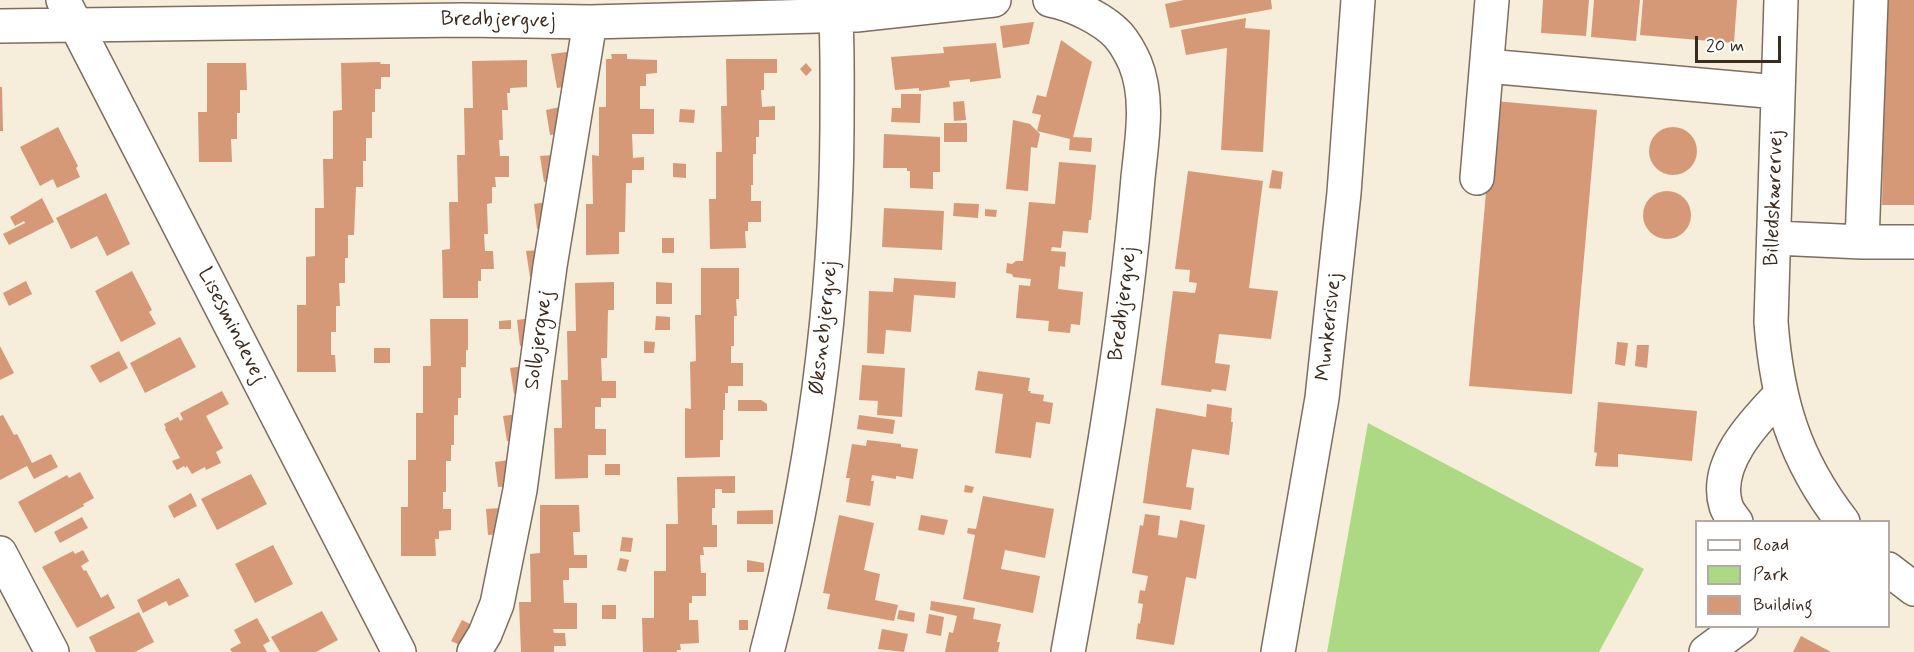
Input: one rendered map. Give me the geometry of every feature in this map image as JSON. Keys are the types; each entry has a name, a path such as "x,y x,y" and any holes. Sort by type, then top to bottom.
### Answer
{"street":[{"name":"Bredbjergvej","path":"0,26 69,13 591,22 836,8 856,15 994,0"},
{"name":"Bredbjergvej","path":"1050,0 1091,15 1119,36 1135,63 1144,100 1134,218 1107,440 1068,652"},
{"name":"Munkerisvej","path":"1278,652 1322,398 1344,193 1358,0"},
{"path":"1477,178 1492,0"},
{"name":"Billedskærervej","path":"1781,0 1771,322 1774,360 1790,428 1802,457 1838,520"},
{"path":"1862,242 1871,0"},
{"name":"Øksnebjergvej","path":"767,652 793,544 807,471 825,347 834,237 837,162 836,8"},
{"name":"Lisesmindevej","path":"69,13 399,652"},
{"name":"Solbjergvej","path":"474,652 485,634 497,604 520,490 549,266 591,22"},
{"path":"1486,66 1778,92"},
{"path":"1775,238 1914,242"},
{"path":"1734,520 1726,509 1723,493 1726,473 1736,448 1752,425 1781,394"},
{"path":"0,553 52,652"},
{"path":"1890,571 1914,589"},
{"path":"1706,652 1740,628"}],"green space":[{"path":"1368,423 1644,569 1599,652 1327,652"}],"building":[{"path":"1184,0 1271,0 1272,9 1170,28 1165,4"},
{"path":"1543,0 1589,0 1586,36 1541,33"},
{"path":"1594,0 1640,0 1636,41 1591,37"},
{"path":"1643,0 1737,0 1734,43 1640,35"},
{"path":"1886,0 1914,0 1914,205 1882,205"},
{"path":"1246,18 1245,28 1270,30 1263,152 1221,150 1227,48 1186,55 1181,30"},
{"path":"1034,22 1029,44 1003,48 1000,26"},
{"path":"1061,40 1092,62 1073,137 1092,138 1091,152 1069,150 1070,139 1037,131 1041,115 1032,113 1037,95 1046,97"},
{"path":"996,43 1001,78 970,82 970,79 949,81 950,87 919,91 919,88 895,90 891,57 944,53 943,47"},
{"path":"567,52 571,86 557,88 551,54"},
{"path":"611,54 627,54 627,59 657,60 657,73 646,74 646,86 640,86 640,109 654,109 654,134 632,134 633,158 644,157 644,170 632,170 632,183 626,183 625,232 619,232 619,254 586,255 586,204 593,204 592,155 599,156 599,107 606,107 606,59 612,59"},
{"path":"726,59 777,59 777,73 764,73 764,90 761,90 762,107 775,106 775,120 759,120 756,154 753,154 751,201 761,201 761,222 748,222 748,231 745,231 746,248 710,249 709,199 716,199 716,152 722,152 721,106 727,106"},
{"path":"527,60 527,87 510,88 510,93 507,93 508,110 502,110 503,140 499,140 500,156 509,156 509,177 495,177 496,187 492,187 492,203 487,204 488,234 484,234 485,251 493,251 494,269 481,269 478,298 443,298 442,250 450,249 449,202 458,202 457,155 465,155 464,108 473,108 472,61"},
{"path":"381,62 380,64 390,64 390,77 381,77 381,89 375,89 372,138 366,138 366,161 363,161 363,187 356,187 354,235 348,235 345,283 339,283 340,306 336,306 336,332 331,332 331,355 335,355 336,372 297,372 297,305 306,305 306,257 315,256 315,208 324,208 323,159 333,159 333,111 342,110 341,63"},
{"path":"207,63 246,63 247,90 240,90 237,139 231,139 232,162 199,162 198,112 207,112"},
{"path":"806,63 812,70 806,76 800,69"},
{"path":"0,87 2,87 3,131 0,131"},
{"path":"901,94 921,94 920,123 891,122 892,108 901,108"},
{"path":"964,101 966,120 954,121 953,102"},
{"path":"1494,101 1597,110 1572,394 1469,386"},
{"path":"560,107 564,133 550,135 546,110"},
{"path":"680,109 695,110 694,123 679,122"},
{"path":"1013,120 1030,124 1040,134 1037,148 1031,147 1028,191 1006,189"},
{"path":"944,123 967,123 967,142 944,142"},
{"path":"58,127 78,166 76,168 80,177 57,188 53,179 40,186 20,147"},
{"path":"1668,127 1678,127 1693,137 1697,151 1696,160 1687,171 1678,175 1668,175 1653,165 1649,156 1649,146 1659,131"},
{"path":"884,134 940,137 940,172 933,172 933,189 910,188 910,171 907,171 907,168 883,168"},
{"path":"554,155 557,180 544,182 540,156"},
{"path":"1059,162 1096,165 1088,233 1063,231 1061,248 1052,247 1051,251 1066,252 1065,267 1060,266 1058,289 1083,292 1080,325 1071,324 1070,333 1048,331 1049,321 1016,318 1019,285 1030,286 1031,279 1013,277 1012,274 1006,273 1007,263 1023,261 1029,202 1055,204"},
{"path":"673,163 686,164 686,178 673,177"},
{"path":"1272,170 1283,172 1281,189 1269,188"},
{"path":"1188,171 1263,181 1249,288 1278,291 1271,339 1219,334 1215,363 1230,365 1226,391 1212,389 1211,392 1161,385 1173,291 1195,293 1197,283 1189,282 1190,270 1175,269"},
{"path":"1662,191 1672,191 1684,198 1691,210 1691,220 1684,232 1672,239 1662,239 1647,228 1643,220 1643,210 1654,195"},
{"path":"106,193 130,244 107,256 97,236 71,249 56,218"},
{"path":"42,198 54,222 9,245 3,234 25,223 24,221 15,226 10,217"},
{"path":"547,202 550,228 537,229 534,204"},
{"path":"954,203 979,204 978,218 953,216"},
{"path":"884,208 944,211 942,250 882,247"},
{"path":"985,209 997,210 996,217 985,216"},
{"path":"662,238 674,238 674,253 662,253"},
{"path":"540,250 544,275 530,277 526,251"},
{"path":"701,268 739,268 739,299 736,299 737,316 734,316 734,346 731,346 731,363 743,363 743,386 728,386 728,393 725,393 720,457 685,458 685,408 691,409 690,362 696,361 695,315 701,315"},
{"path":"132,271 152,310 149,312 156,324 121,342 95,291"},
{"path":"894,278 956,282 955,298 914,295 911,332 886,330 884,354 867,353 869,291 893,292"},
{"path":"26,281 32,294 9,306 3,293"},
{"path":"614,282 614,310 608,310 607,358 601,358 602,381 616,381 616,398 601,398 601,407 595,407 595,429 606,429 606,455 588,455 588,478 555,479 554,428 562,428 561,380 568,380 567,331 576,331 575,283"},
{"path":"656,282 672,283 672,304 656,304"},
{"path":"656,316 670,317 670,330 655,330"},
{"path":"531,318 534,344 520,346 517,320"},
{"path":"430,319 468,319 466,367 461,367 461,398 458,398 458,415 454,415 454,445 451,445 451,461 446,461 446,492 443,492 443,509 451,509 451,530 439,531 439,539 435,539 436,556 401,556 401,507 408,507 408,460 416,460 416,413 423,413 423,366 431,366"},
{"path":"511,320 511,329 499,329 499,321"},
{"path":"180,337 196,367 145,393 130,363"},
{"path":"644,341 655,342 654,353 644,353"},
{"path":"1617,342 1628,343 1625,366 1615,364"},
{"path":"1637,345 1649,345 1647,368 1635,366"},
{"path":"0,346 14,373 0,380"},
{"path":"374,348 390,348 390,363 374,363"},
{"path":"119,351 128,368 100,383 90,366"},
{"path":"862,365 905,368 902,417 877,415 878,401 859,400"},
{"path":"524,366 528,393 514,394 510,368"},
{"path":"978,371 1030,378 1028,391 1044,395 1043,401 1053,403 1050,424 1036,422 1031,458 995,453 1003,394 975,390"},
{"path":"222,391 229,404 206,416 223,448 216,452 221,463 206,470 205,467 192,474 187,466 177,470 172,461 180,458 164,424 178,417 180,421 183,419 180,413"},
{"path":"738,400 761,400 767,404 767,411 738,411"},
{"path":"1598,402 1697,411 1692,461 1618,454 1618,467 1595,466"},
{"path":"1207,404 1232,408 1231,422 1233,422 1229,455 1192,449 1186,487 1194,488 1191,510 1143,503 1156,408 1206,417"},
{"path":"517,414 520,439 507,441 503,416"},
{"path":"3,415 14,435 17,434 32,463 51,454 58,467 34,479 27,466 0,480 0,416"},
{"path":"859,415 895,420 893,434 857,429"},
{"path":"867,440 901,444 901,447 918,449 913,479 872,475 871,481 874,481 870,506 846,502 850,478 846,478 852,444 866,446"},
{"path":"509,460 512,486 498,487 495,462"},
{"path":"605,464 620,464 620,475 605,475"},
{"path":"80,472 94,498 35,533 18,502 67,475 69,478"},
{"path":"251,474 267,504 217,530 201,499"},
{"path":"735,476 735,493 722,493 722,489 715,489 712,525 717,525 717,547 703,547 704,555 700,555 701,573 706,573 706,596 692,596 692,603 689,603 689,620 698,620 699,643 680,644 681,650 677,652 643,652 642,618 654,618 654,571 666,571 666,524 678,524 677,477"},
{"path":"965,485 974,487 972,493 964,492"},
{"path":"191,493 197,506 174,518 168,506"},
{"path":"983,496 1054,509 1045,558 1005,550 1001,569 1040,576 1033,613 963,599 975,535 967,533 968,528 976,529"},
{"path":"540,505 579,505 580,532 573,532 574,555 587,555 587,568 569,568 569,580 563,580 564,603 577,603 577,629 553,629 554,633 565,633 566,646 554,646 554,652 521,652 519,602 531,602 530,554 540,553"},
{"path":"500,508 502,534 488,535 486,509"},
{"path":"773,510 773,524 737,524 737,511"},
{"path":"1145,514 1160,516 1158,535 1177,538 1180,520 1205,525 1196,579 1186,577 1174,645 1136,639 1143,604 1138,603 1140,590 1145,591 1148,576 1132,573 1140,525 1143,526"},
{"path":"839,515 874,523 864,570 880,574 875,600 898,605 894,621 827,609 830,594 823,593"},
{"path":"921,515 948,520 944,535 918,530"},
{"path":"82,517 88,528 60,543 54,532"},
{"path":"622,537 633,538 631,552 620,551"},
{"path":"273,545 293,584 255,603 235,564"},
{"path":"83,550 89,561 81,566 84,571 86,570 101,598 108,594 115,608 77,628 42,567 73,551 75,554"},
{"path":"620,558 629,560 626,572 617,570"},
{"path":"747,560 764,563 764,572 747,572"},
{"path":"179,578 189,596 169,606 166,601 143,613 137,600"},
{"path":"931,601 975,608 973,619 1001,624 997,642 1000,642 998,652 945,652 949,632 953,633 957,616 930,610"},
{"path":"602,605 616,605 616,619 602,619"},
{"path":"899,610 915,613 914,622 897,619"},
{"path":"322,611 338,640 316,652 280,652 271,637"},
{"path":"139,612 154,642 135,652 96,652 89,637"},
{"path":"929,614 944,617 941,636 926,633"},
{"path":"257,618 270,641 263,645 267,652 232,652 230,649 241,643 234,630"},
{"path":"462,620 474,626 464,647 451,641"},
{"path":"739,620 748,620 748,630 739,630"},
{"path":"882,629 908,634 904,652 878,649"},
{"path":"1801,636 1831,652 1793,652"}]}
